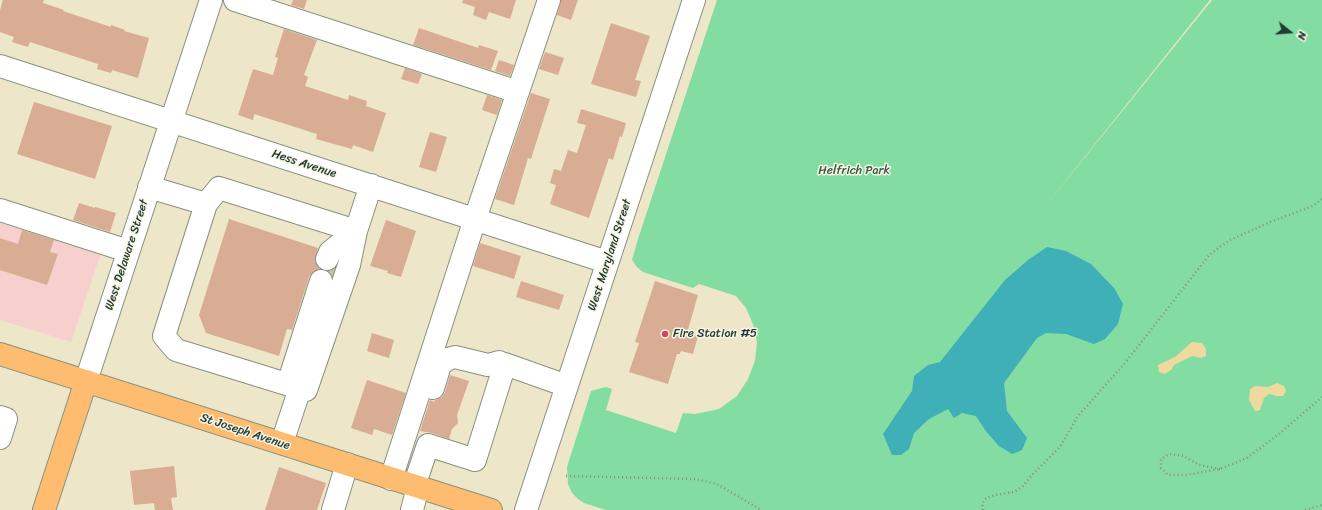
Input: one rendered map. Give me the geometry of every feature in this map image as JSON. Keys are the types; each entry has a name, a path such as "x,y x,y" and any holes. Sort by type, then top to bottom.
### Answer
{"main road":[{"name":"St Joseph Avenue","path":"0,354 491,510"},
{"name":"West Delaware Street","path":"44,510 86,381"}],"street":[{"name":"West Delaware Street","path":"86,381 170,121 211,0"},
{"path":"234,0 518,92"},
{"path":"391,479 434,343 549,0"},
{"name":"West Maryland Street","path":"526,510 607,262 688,2"},
{"name":"Hess Avenue","path":"0,66 607,262"},
{"path":"297,387 349,264 356,231 371,185"},
{"path":"149,187 206,204"},
{"path":"297,387 176,350 164,336 206,204 219,188 356,231"},
{"path":"0,210 128,251"},
{"path":"331,260 330,252 356,231"},
{"path":"282,443 324,282"},
{"path":"434,343 502,363 567,386"},
{"path":"455,357 488,365 502,363 475,460 428,446 419,434 440,365 448,359 455,357"},
{"path":"0,417 6,419 0,438"},
{"path":"412,510 416,487 428,446"},
{"path":"333,510 347,464"}],"path":[{"path":"983,510 982,504 986,498 1014,492 1022,487 1060,447 1078,416 1125,363 1210,254 1230,240 1270,222 1313,206 1322,199"},
{"path":"1220,469 1199,465 1184,456 1169,454 1161,459 1161,468 1168,474 1186,475 1220,469 1247,458 1322,397"},
{"path":"566,476 695,479 717,484 761,510"},
{"path":"1305,510 1322,505"}],"shaded area":[{"path":"0,201 107,235 71,342 0,320"}],"green space":[{"name":"Helfrich Park","path":"717,0 1210,0 1039,214 1212,0 1322,0 1322,510 606,510 584,503 578,499 572,493 568,484 567,467 591,391 606,387 612,389 606,410 676,433 683,413 695,414 719,409 737,396 748,379 755,361 757,342 753,324 746,308 736,296 699,284 693,288 643,272 632,260"}],"sand":[{"path":"1192,342 1202,343 1206,349 1206,356 1201,358 1192,356 1174,365 1171,370 1165,374 1159,372 1158,365 1175,357"},
{"path":"1277,383 1284,386 1286,391 1283,396 1269,394 1264,398 1260,410 1255,411 1249,400 1250,389 1255,386 1268,387"}],"water":[{"path":"1047,247 1066,251 1091,264 1114,288 1123,304 1118,324 1105,339 1094,344 1066,334 1046,333 1037,338 1004,383 1007,411 1027,438 1022,450 1012,454 999,446 985,430 976,416 962,413 954,418 948,409 929,419 914,433 909,449 901,455 892,455 883,434 912,391 914,376 928,365 940,362 1005,280 1028,260"}],"building":[{"path":"3,0 44,0 43,3 64,10 63,11 149,38 138,78 112,70 111,73 97,69 98,64 30,42 28,47 12,42 14,37 0,32 0,10"},
{"path":"293,0 307,0 304,9 291,5"},
{"path":"463,0 516,0 510,19 489,12 486,20 473,15 475,7 462,3"},
{"path":"561,0 578,0 571,20 557,15"},
{"path":"611,23 650,36 635,80 641,81 636,97 591,84"},
{"path":"419,28 478,48 479,45 498,51 491,70 413,45"},
{"path":"284,29 317,40 304,75 308,77 305,86 348,100 349,95 367,101 366,106 386,113 373,152 353,145 352,149 316,139 317,134 254,114 253,120 238,115 253,69 273,75 278,58 275,57"},
{"path":"545,52 564,58 558,75 539,69"},
{"path":"499,60 514,65 510,76 495,71"},
{"path":"405,68 422,74 418,84 401,79"},
{"path":"531,93 550,99 531,159 528,158 514,205 495,199"},
{"path":"487,95 502,100 497,115 482,110"},
{"path":"34,102 112,126 95,179 17,154"},
{"path":"581,109 626,123 622,137 620,136 613,160 609,158 589,218 550,204 556,185 550,183 554,169 561,171 568,150 577,153 586,125 577,123"},
{"path":"430,132 447,137 436,172 419,167"},
{"path":"79,203 116,213 110,232 73,220"},
{"path":"229,219 318,248 315,260 320,269 313,272 309,277 292,330 287,329 279,356 206,333 199,315"},
{"path":"386,220 416,231 401,277 387,273 388,271 370,266"},
{"path":"22,230 54,240 50,252 58,254 47,285 0,270 0,238 18,244"},
{"path":"480,243 521,256 514,279 473,266"},
{"path":"521,281 564,295 559,310 516,297"},
{"name":"Fire Station #5","path":"655,281 698,295 687,333 698,336 693,354 681,351 680,354 677,354 668,384 629,372 639,343 635,342"},
{"path":"372,333 394,340 389,358 367,351"},
{"path":"450,375 469,381 457,415 458,423 452,429 449,439 432,433 420,431 430,400 434,402 442,397"},
{"path":"367,380 406,393 392,435 374,429 372,435 351,428"},
{"path":"174,466 177,497 171,498 173,510 155,510 154,503 134,505 130,471"},
{"path":"279,467 326,483 317,510 265,510"}],"tunnel":[{"path":"328,283 335,261"}],"place":[{"name":"Fire Station #5","path":"665,334"}]}
